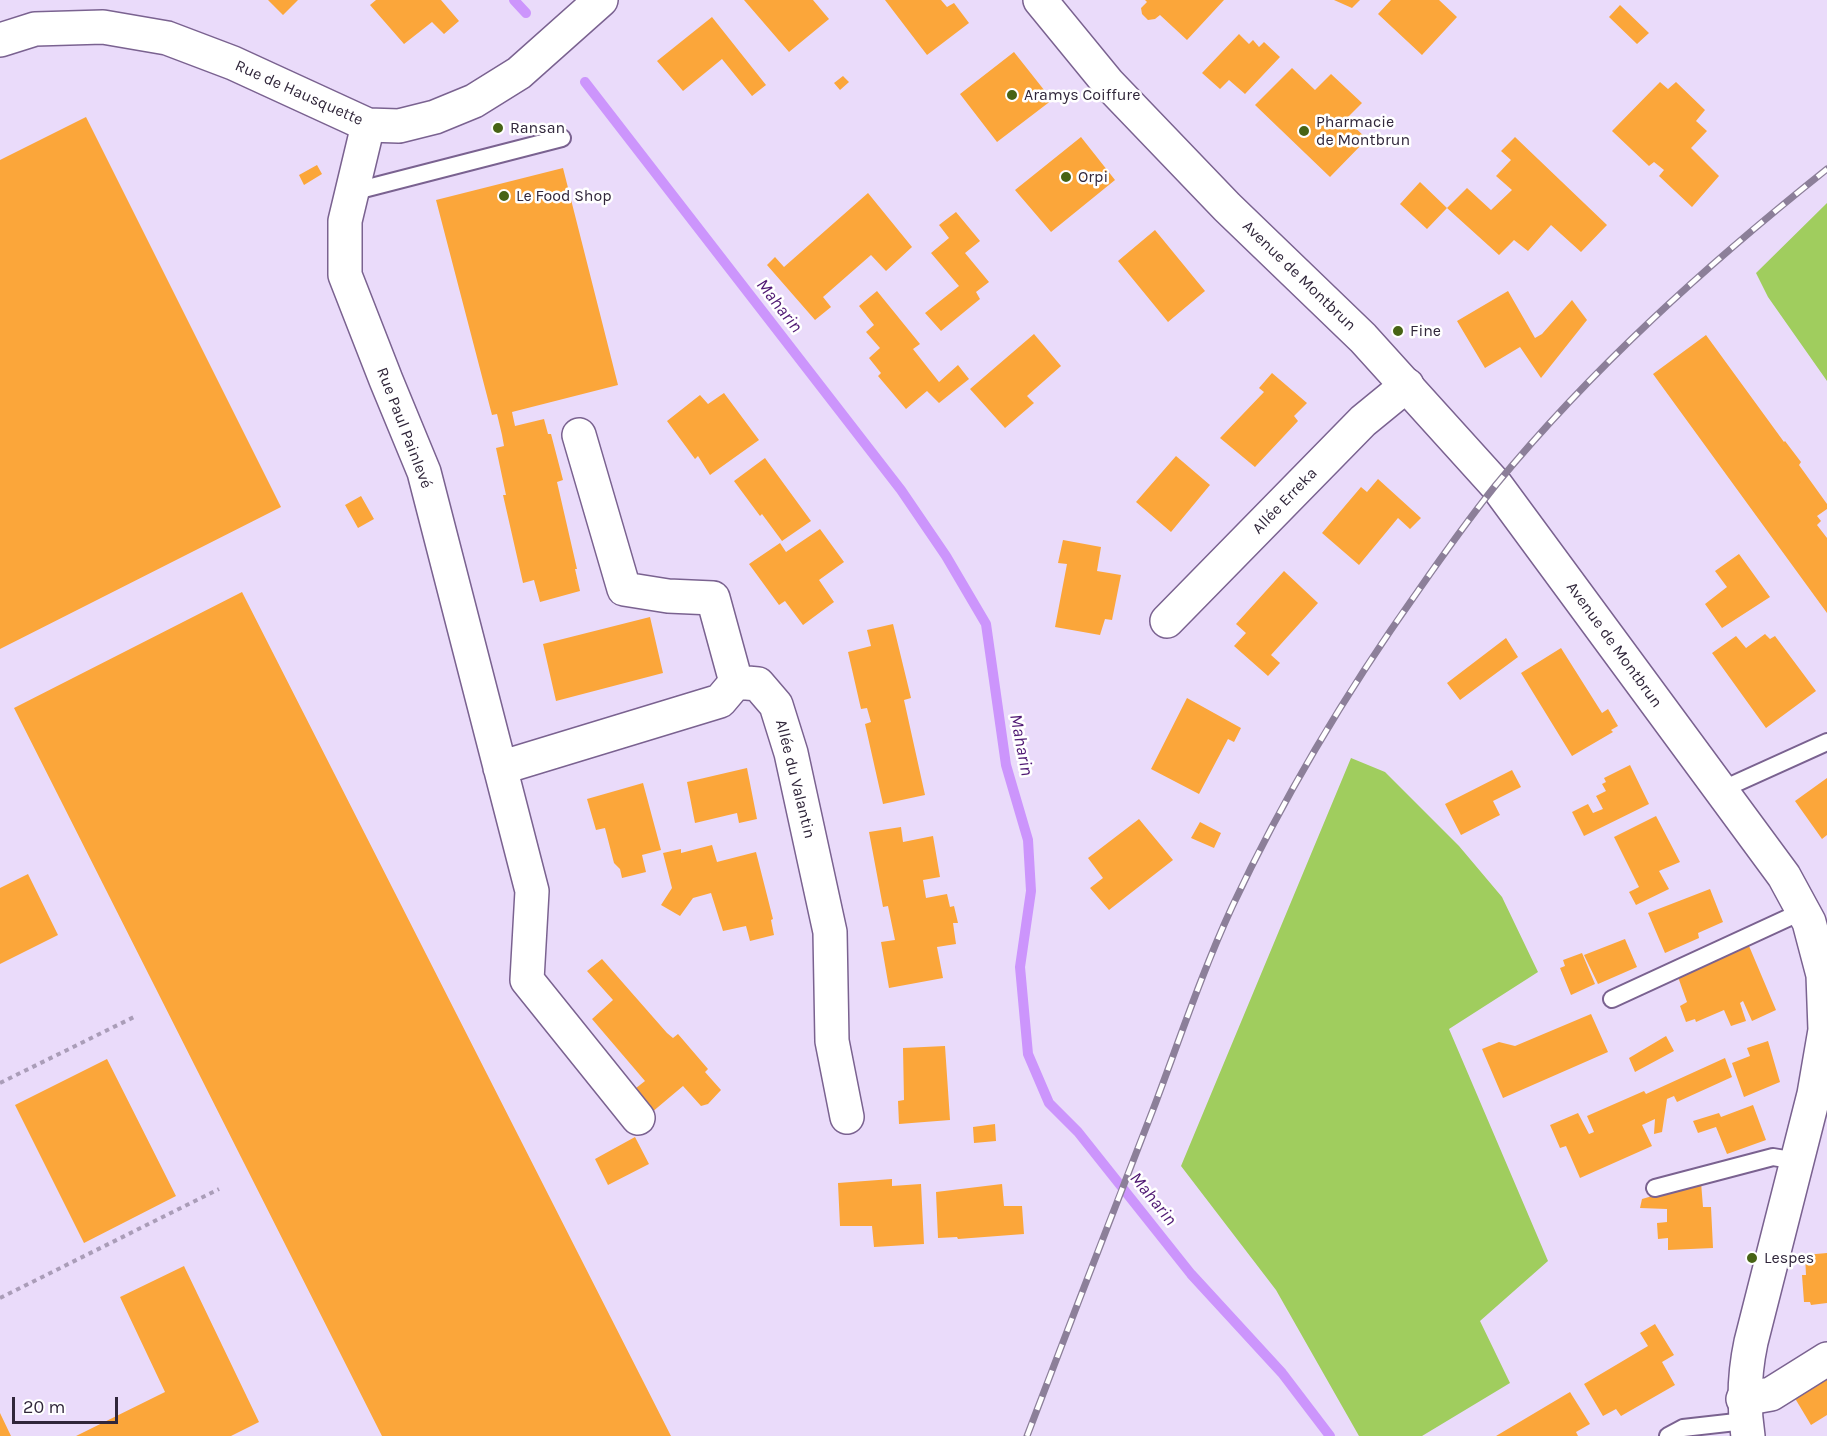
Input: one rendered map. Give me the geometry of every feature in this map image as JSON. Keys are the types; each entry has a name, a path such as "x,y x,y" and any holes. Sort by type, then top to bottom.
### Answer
{"street":[{"name":"Rue de Hausquette","path":"0,40 34,29 103,27 167,38 233,63 368,125 399,126 435,117 474,100 519,73 600,0"},
{"name":"Avenue de Montbrun","path":"1040,0 1123,99 1227,207 1363,338 1496,485 1784,876 1809,922 1823,975 1825,1030 1814,1094 1751,1342 1745,1373 1745,1419"},
{"name":"Rue Paul Painlevé","path":"368,125 345,221 345,274 424,472 532,891 526,980 638,1118"},
{"name":"Allée Erreka","path":"1167,621 1363,421 1407,385"},
{"path":"500,768 720,701 736,682 713,598 668,596 624,589 579,435"},
{"name":"Allée du Valantin","path":"736,682 758,684 776,705 791,753 830,932 832,1041 847,1117"},
{"path":"1745,1419 1771,1394 1827,1359"}],"lane":[{"path":"352,192 562,138"},
{"path":"1721,790 1827,742"},
{"path":"1612,999 1803,911"},
{"path":"1655,1188 1773,1157 1797,1161"},
{"path":"1668,1436 1683,1428 1745,1419"}],"path":[{"path":"0,1083 134,1017"},
{"path":"0,1298 219,1189"}],"green space":[{"path":"1827,203 1827,381 1768,297 1756,273"},
{"path":"1351,758 1385,772 1459,846 1502,897 1538,972 1449,1029 1548,1261 1480,1321 1510,1383 1422,1436 1359,1436 1276,1290 1181,1166"}],"building":[{"path":"268,0 298,0 283,15"},
{"path":"376,0 441,0 459,21 444,34 432,22 404,44 370,5"},
{"path":"744,0 813,0 829,19 789,52"},
{"path":"885,0 941,0 947,7 954,3 969,23 927,55"},
{"path":"1145,0 1224,0 1187,40 1160,15 1148,20 1142,14 1141,8 1147,2"},
{"path":"1334,0 1360,0 1352,8"},
{"path":"1391,0 1439,0 1457,17 1422,55 1378,14"},
{"path":"1620,5 1649,33 1637,44 1609,17"},
{"path":"712,17 766,85 752,96 722,59 683,91 657,61"},
{"path":"1239,34 1249,44 1253,40 1259,47 1264,42 1280,57 1245,94 1229,80 1220,89 1202,73"},
{"path":"1014,52 1052,100 997,142 960,94"},
{"path":"1292,68 1315,90 1331,74 1362,103 1346,119 1367,139 1330,177 1255,105"},
{"path":"843,76 849,82 840,90 834,83"},
{"path":"1660,82 1668,89 1676,82 1705,110 1696,121 1707,131 1691,148 1719,176 1692,207 1659,176 1664,170 1654,162 1649,166 1612,131"},
{"path":"86,117 281,507 0,649 0,160"},
{"path":"1081,137 1115,180 1051,232 1015,190"},
{"path":"1515,137 1607,225 1581,252 1551,225 1528,251 1514,240 1499,255 1447,208 1467,188 1491,210 1512,190 1496,176 1511,160 1501,151"},
{"path":"317,165 322,174 304,185 299,175"},
{"path":"563,168 618,385 512,412 515,426 544,419 548,434 551,434 563,480 557,482 577,569 575,569 580,591 540,602 534,580 523,583 503,495 506,495 496,448 504,446 502,435 497,414 492,415 436,200"},
{"path":"1420,182 1447,208 1427,229 1400,204"},
{"path":"868,193 912,247 886,271 871,255 823,297 831,307 815,320 767,265 775,257 784,267"},
{"path":"956,212 980,241 965,253 989,282 976,292 980,299 941,331 925,313 959,286 931,253 949,238 939,225"},
{"path":"1155,230 1205,291 1168,322 1118,261"},
{"path":"877,291 920,344 913,349 939,382 958,365 969,379 939,403 927,391 906,409 878,376 881,373 869,358 880,348 866,332 874,325 859,306"},
{"path":"1508,291 1535,338 1542,334 1572,300 1587,320 1541,378 1520,347 1485,368 1457,321"},
{"path":"1034,334 1061,366 1027,396 1034,403 1005,428 970,389"},
{"path":"1706,335 1801,462 1799,465 1827,504 1827,509 1817,516 1821,521 1817,525 1827,538 1827,613 1653,374"},
{"path":"1272,373 1307,403 1294,416 1298,421 1255,467 1220,438 1264,392 1259,388"},
{"path":"724,393 759,440 710,475 698,456 695,459 667,421 700,395 708,404"},
{"path":"1176,456 1210,485 1171,532 1136,502"},
{"path":"765,458 811,521 782,541 734,481"},
{"path":"1378,479 1421,518 1410,529 1398,518 1359,565 1322,533 1361,487 1367,492"},
{"path":"361,496 374,519 358,528 345,505"},
{"path":"820,529 844,562 819,580 834,602 803,625 785,601 779,605 749,564 780,543 786,552"},
{"path":"1063,540 1101,547 1097,571 1121,575 1112,620 1105,619 1100,635 1055,627 1067,564 1058,563"},
{"path":"1739,554 1770,597 1722,628 1705,604 1727,587 1715,571"},
{"path":"1284,571 1318,603 1271,655 1280,663 1268,676 1234,646 1246,633 1236,624"},
{"path":"242,592 671,1436 382,1436 14,708"},
{"path":"650,617 663,673 556,701 543,644"},
{"path":"893,624 911,698 904,700 925,795 883,804 865,724 871,722 867,708 861,709 848,652 871,646 867,630"},
{"path":"1765,634 1770,639 1775,636 1816,691 1766,728 1712,653 1736,636 1746,648"},
{"path":"1506,638 1518,657 1460,700 1447,683"},
{"path":"1561,648 1602,713 1608,709 1618,726 1611,730 1613,732 1572,756 1521,673"},
{"path":"1187,698 1241,728 1234,742 1228,739 1199,794 1151,769"},
{"path":"1630,765 1649,804 1584,836 1572,812 1588,804 1593,813 1603,809 1596,796 1606,791 1602,784 1606,782 1604,778"},
{"path":"747,768 757,819 739,823 737,813 695,823 687,782"},
{"path":"1512,770 1521,787 1493,801 1500,815 1461,835 1445,804"},
{"path":"1827,778 1827,835 1822,839 1795,801"},
{"path":"643,783 661,850 642,855 646,872 622,878 620,869 614,863 605,828 596,830 587,799"},
{"path":"1656,816 1680,862 1659,871 1669,889 1636,905 1629,892 1639,887 1614,837"},
{"path":"1139,819 1173,860 1109,910 1090,888 1103,878 1088,858"},
{"path":"1200,822 1221,833 1214,848 1191,838"},
{"path":"901,827 903,842 933,836 940,877 923,880 926,898 947,894 950,907 954,906 958,923 953,923 956,944 937,947 943,978 889,988 881,942 895,940 888,906 883,907 869,832"},
{"path":"712,845 717,862 756,852 773,919 771,920 774,935 750,941 746,926 723,931 711,893 693,898 680,916 661,905 672,888 663,853 681,849 681,853"},
{"path":"28,874 58,935 0,964 0,888"},
{"path":"1710,889 1723,922 1698,933 1699,938 1665,953 1648,913"},
{"path":"1625,939 1637,967 1598,984 1584,955"},
{"path":"1749,946 1776,1010 1752,1021 1743,1001 1740,1003 1746,1021 1731,1026 1724,1010 1696,1022 1695,1019 1686,1022 1680,1006 1687,1002 1678,977"},
{"path":"1582,953 1595,984 1571,995 1560,968 1565,966 1563,960"},
{"path":"602,959 667,1033 673,1038 678,1034 708,1069 705,1072 721,1090 708,1104 701,1106 683,1086 651,1113 631,1092 645,1081 592,1019 613,1000 587,971"},
{"path":"1591,1014 1608,1052 1503,1098 1482,1049 1499,1042 1515,1046"},
{"path":"1666,1036 1674,1051 1635,1072 1629,1058"},
{"path":"1768,1041 1780,1082 1744,1097 1732,1063 1750,1056 1747,1048"},
{"path":"945,1046 950,1120 899,1124 898,1101 904,1100 903,1048"},
{"path":"1725,1058 1732,1077 1677,1102 1674,1096 1667,1099 1662,1132 1654,1134 1655,1119 1642,1125 1652,1146 1580,1178 1566,1146 1560,1148 1550,1125 1578,1113 1589,1134 1594,1132 1587,1116 1644,1091 1646,1094"},
{"path":"107,1059 176,1196 84,1243 15,1105"},
{"path":"1753,1105 1766,1140 1727,1154 1716,1127 1698,1133 1693,1121 1719,1113 1721,1117"},
{"path":"995,1124 996,1141 974,1143 973,1127"},
{"path":"635,1137 649,1164 608,1185 595,1159"},
{"path":"892,1179 892,1186 921,1184 924,1244 874,1247 872,1226 840,1226 838,1183"},
{"path":"1701,1182 1703,1207 1711,1207 1713,1248 1668,1250 1668,1238 1658,1239 1657,1223 1667,1222 1667,1209 1640,1208 1642,1199"},
{"path":"1002,1184 1004,1206 1022,1206 1024,1234 958,1239 957,1237 938,1238 936,1192"},
{"path":"1827,1253 1827,1303 1811,1305 1810,1302 1804,1302 1802,1275 1806,1275 1805,1255"},
{"path":"184,1266 259,1422 231,1436 76,1436 165,1392 120,1297"},
{"path":"1655,1324 1674,1355 1662,1362 1675,1385 1621,1416 1616,1409 1603,1416 1584,1384 1648,1346 1640,1333"},
{"path":"1827,1375 1827,1415 1811,1425 1793,1395"},
{"path":"1570,1392 1590,1424 1576,1432 1578,1436 1496,1436"},
{"path":"0,1413 11,1436 0,1436"}],"waterway":[{"name":"Maharin","path":"514,0 526,13"},
{"name":"Maharin","path":"585,82 901,490 946,556 986,624 1006,765 1028,840 1031,891 1020,967 1028,1054 1049,1103 1078,1132 1191,1274 1282,1373 1330,1436"}],"railway":[{"path":"1027,1436 1201,981 1232,907 1295,785 1366,667 1456,538 1532,442 1611,359 1695,280 1827,169"}],"place":[{"name":"Aramys Coiffure","path":"1012,95"},
{"name":"Ransan","path":"498,128"},
{"name":"Pharmacie de Montbrun","path":"1304,131"},
{"name":"Orpi","path":"1066,177"},
{"name":"Le Food Shop","path":"504,196"},
{"name":"Fine","path":"1398,331"},
{"name":"Lespes","path":"1752,1258"}]}
